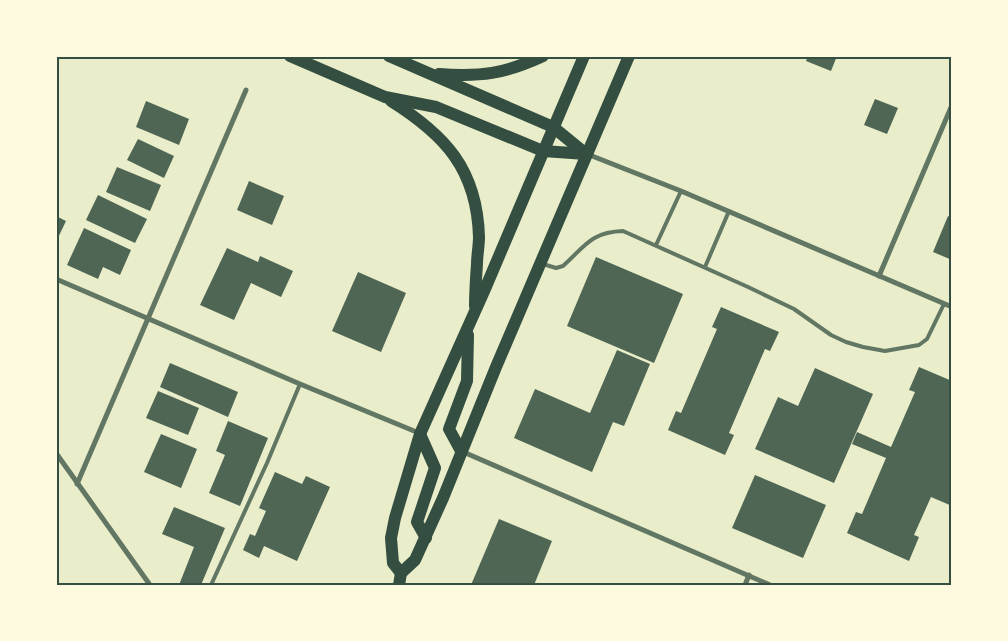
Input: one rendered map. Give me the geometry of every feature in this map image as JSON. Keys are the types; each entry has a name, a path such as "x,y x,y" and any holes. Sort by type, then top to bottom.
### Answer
{"main road":[{"path":"290,56 385,97 418,118 434,132 461,165 476,208 479,239 474,314"},
{"path":"389,56 553,128 586,154"},
{"path":"429,73 485,74 509,70 543,56"},
{"path":"584,56 468,329 420,434 395,518 392,538 393,563 400,579 415,560 426,538 586,154 630,56"},
{"path":"385,97 436,108 543,151 586,154"},
{"path":"461,451 449,429 467,382 468,329"},
{"path":"420,434 435,468 417,522 426,538"}],"street":[{"path":"77,484 246,90"},
{"path":"879,276 952,105"},
{"path":"586,154 681,191 952,307"},
{"path":"56,279 420,434"},
{"path":"461,451 770,585"},
{"path":"56,453 150,585"},
{"path":"745,585 749,576"}],"lane":[{"path":"656,245 681,191"},
{"path":"705,267 729,212"},
{"path":"541,263 556,268 563,266 597,236 610,232 623,232 705,267 794,309 831,335 846,342 886,350 919,345 927,339 944,304"},
{"path":"212,585 300,384"}],"building":[{"path":"808,56 837,56 831,71 806,61"},
{"path":"875,99 898,108 887,134 864,125"},
{"path":"146,101 189,119 179,145 136,127"},
{"path":"138,139 174,156 164,178 127,160"},
{"path":"117,167 161,185 150,211 106,192"},
{"path":"249,181 284,196 272,225 237,210"},
{"path":"98,195 147,219 135,243 86,220"},
{"path":"56,216 66,221 56,242"},
{"path":"948,216 952,218 952,260 933,252"},
{"path":"84,228 131,250 120,275 103,267 98,279 67,265"},
{"path":"227,248 258,262 260,256 293,271 281,297 251,283 234,320 200,305"},
{"path":"596,257 683,294 654,363 567,326"},
{"path":"358,272 406,293 381,352 332,331"},
{"path":"721,307 779,332 770,351 765,349 729,433 734,435 725,455 668,430 676,411 681,413 717,329 712,327"},
{"path":"617,350 650,364 624,426 613,422 592,472 514,438 535,389 590,413"},
{"path":"170,363 238,392 228,417 160,387"},
{"path":"919,367 952,381 952,448 950,453 952,454 952,506 931,497 914,535 919,537 909,561 847,533 856,512 862,514 886,458 852,444 857,432 891,447 915,392 909,390"},
{"path":"815,368 873,394 834,483 755,449 778,397 798,406"},
{"path":"158,391 199,408 188,435 146,418"},
{"path":"228,421 268,438 240,506 209,493 225,455 216,451"},
{"path":"161,434 197,449 181,488 144,472"},
{"path":"275,472 302,484 306,476 330,487 297,561 264,546 259,558 243,550 250,534 255,536 266,511 259,508"},
{"path":"755,475 826,505 803,558 732,528"},
{"path":"174,507 225,528 201,585 179,585 194,547 162,534"},
{"path":"499,519 552,541 534,585 471,585"}]}
